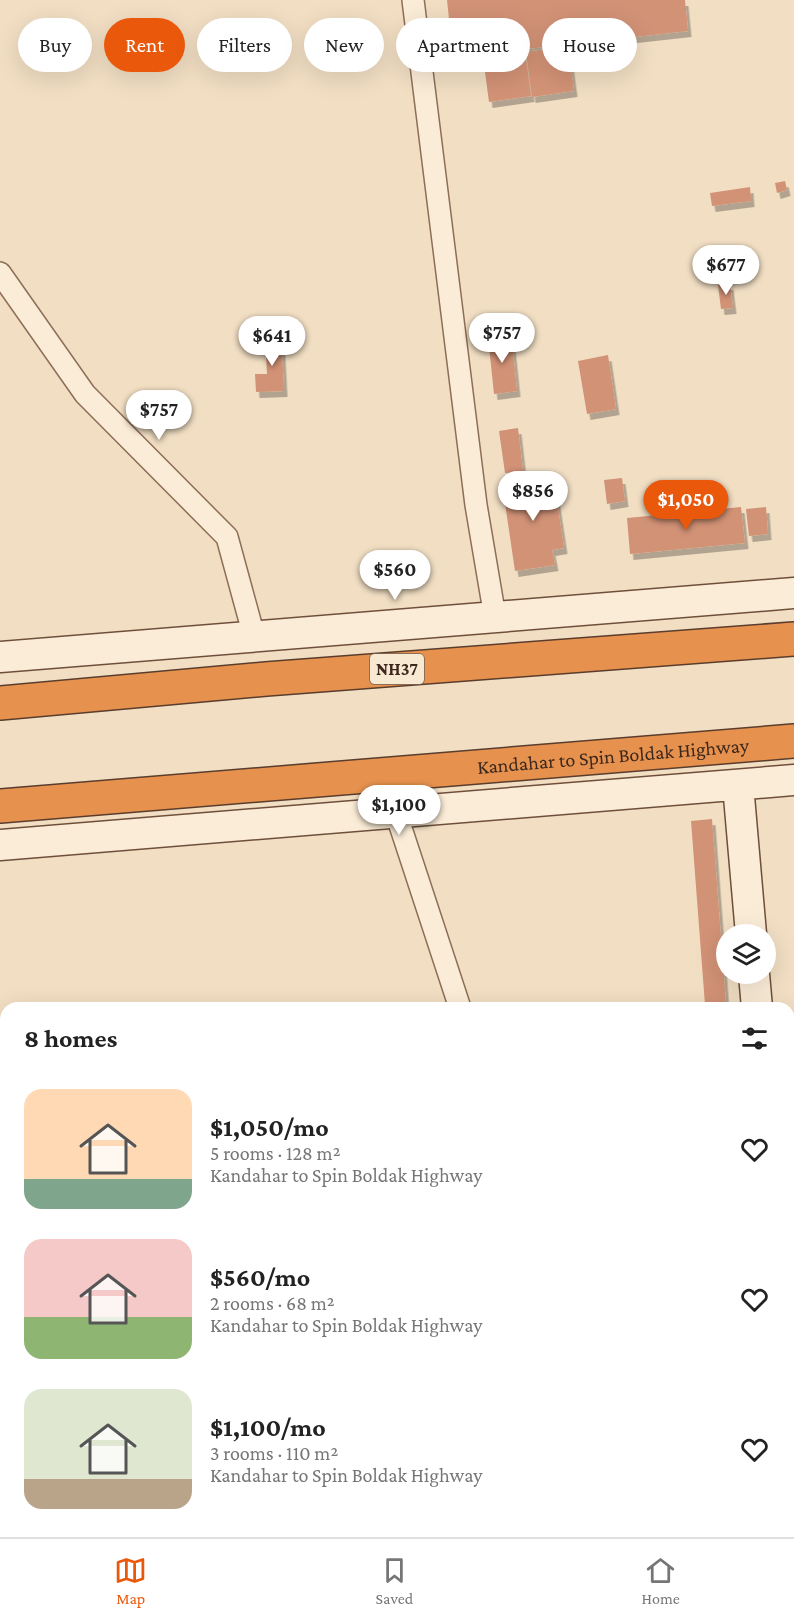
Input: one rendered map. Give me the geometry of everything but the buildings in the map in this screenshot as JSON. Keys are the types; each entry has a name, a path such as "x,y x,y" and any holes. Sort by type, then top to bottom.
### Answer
{"highway":[{"name":"NH37","path":"0,703 794,639"},
{"name":"Kandahar to Spin Boldak Highway","path":"0,806 794,741"}],"street":[{"path":"413,0 476,505 495,617"},
{"path":"0,273 85,394 227,537 254,636"},
{"path":"0,657 794,593"},
{"path":"0,845 794,780"},
{"path":"738,785 750,924"},
{"path":"396,813 458,1002"},
{"path":"755,984 756,1002"}]}
